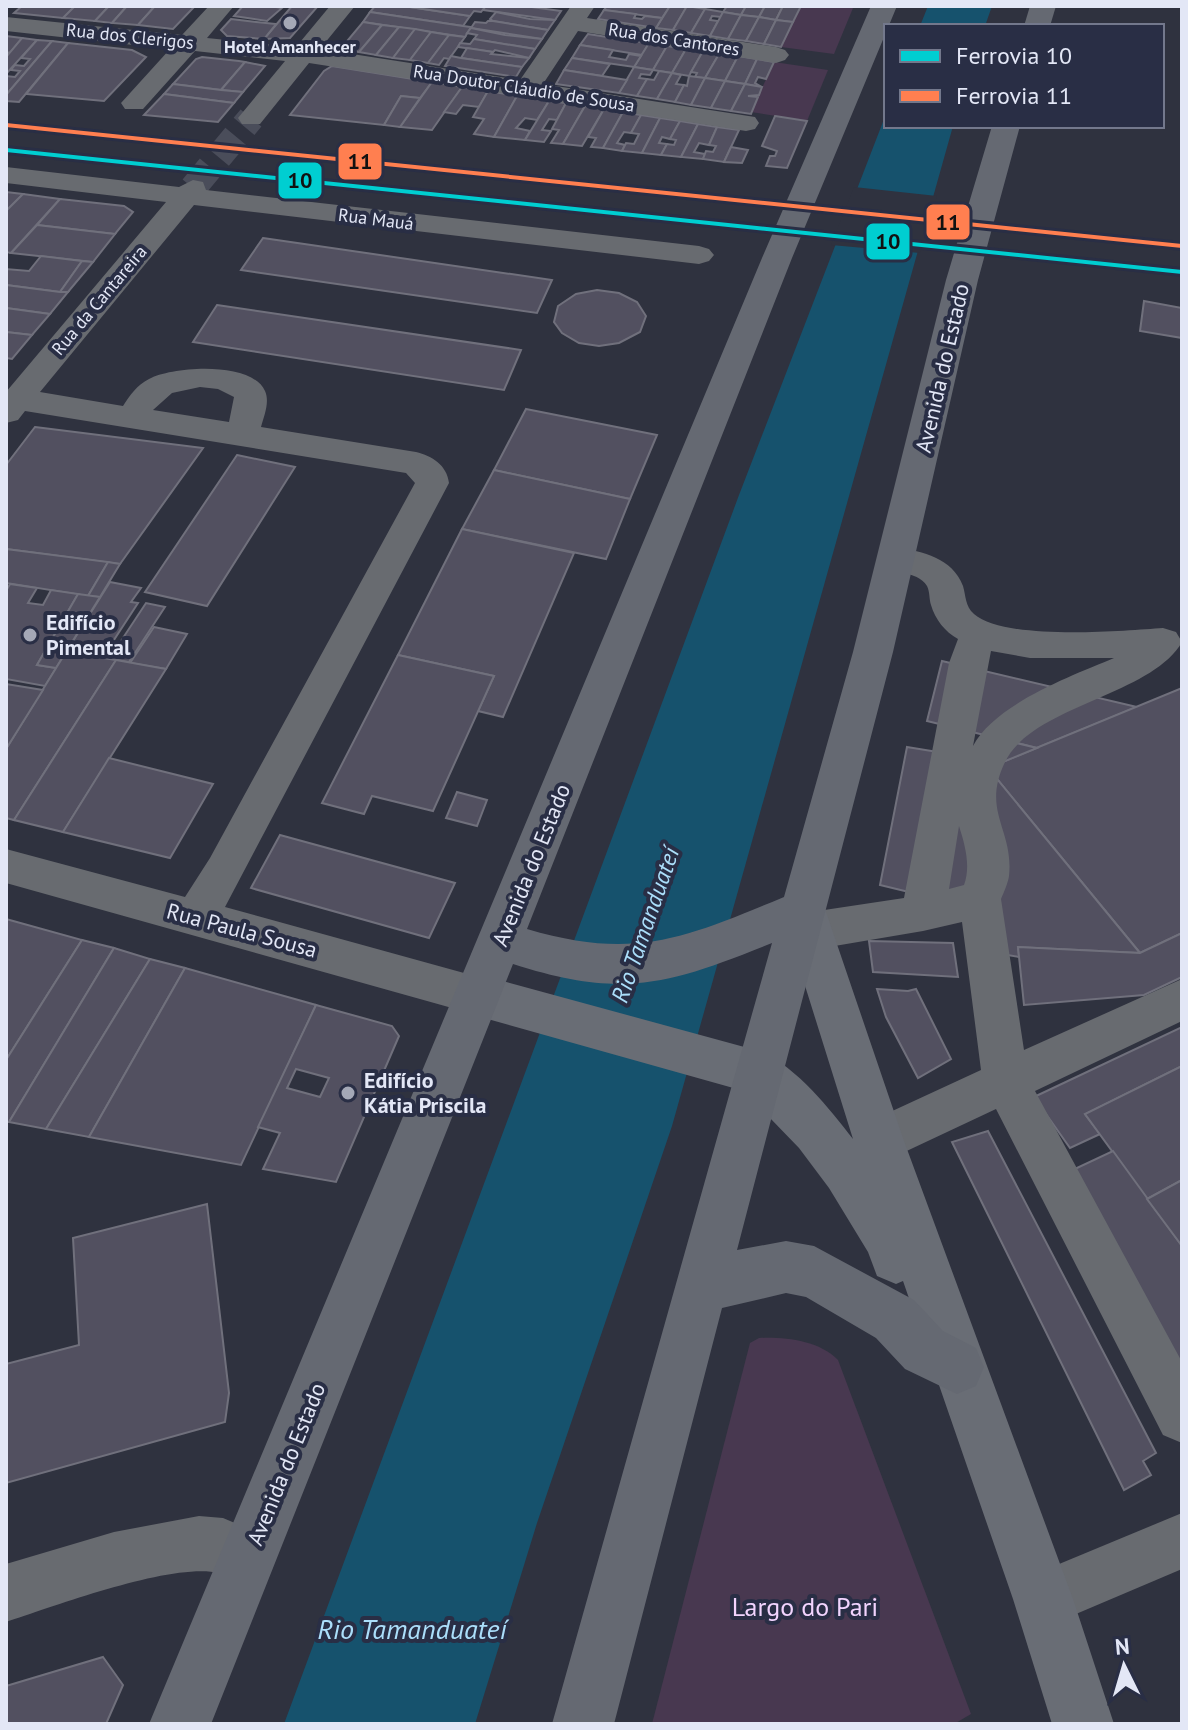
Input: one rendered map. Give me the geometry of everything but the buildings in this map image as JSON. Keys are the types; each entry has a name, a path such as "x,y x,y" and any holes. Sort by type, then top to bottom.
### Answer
{"highway":[{"name":"Avenida do Estado","path":"180,1724 248,1557 494,999 795,215 884,6"},
{"name":"Avenida do Estado","path":"583,1724 700,1288 739,1067 807,920 897,559 962,280 1005,128"},
{"path":"515,945 575,962 610,966 648,963 757,927 807,920"},
{"path":"700,1288 743,1275 786,1267 814,1272 895,1319 924,1350 957,1367"}],"main road":[{"path":"807,920 879,1141 957,1367 1043,1599 1083,1724"},
{"path":"494,999 739,1067 817,1131 847,1171 890,1240 920,1323 957,1367"}],"street":[{"path":"134,103 222,6"},
{"path":"251,118 343,6"},
{"path":"527,89 577,15"},
{"name":"Rua dos Cantores","path":"577,15 776,55"},
{"name":"Rua dos Clerigos","path":"6,24 302,55"},
{"name":"Rua Doutor Cláudio de Sousa","path":"302,55 746,123"},
{"name":"Rua Mauá","path":"6,175 190,191 465,230 699,255"},
{"name":"Rua da Cantareira","path":"12,406 190,191"},
{"path":"131,418 150,393 166,384 197,378 223,380 240,385 250,393 250,407 242,435"},
{"path":"12,406 131,418 416,463 431,475 432,483 225,870 195,918"},
{"path":"897,559 920,564 940,574 954,615 978,634 1030,642 1117,645 1172,641"},
{"path":"923,913 963,687 978,634"},
{"path":"1172,641 1133,666 1078,689 1014,726 991,749 974,788 976,815 987,847 988,877 980,899 1006,1082 1182,1416"},
{"name":"Rua Paula Sousa","path":"6,866 494,999"},
{"path":"807,920 923,913 980,899"},
{"path":"879,1141 1182,999"},
{"path":"1043,1599 1182,1541"},
{"path":"6,1593 185,1544 220,1545 248,1557"}],"green space":[{"path":"801,6 853,8 834,54 781,47"},
{"path":"774,62 828,70 807,121 751,112"},
{"name":"Largo do Pari","path":"759,1338 790,1339 811,1344 838,1360 971,1714 954,1724 652,1724 750,1343"}],"water":[{"path":"928,6 992,6 986,24 921,24"},
{"name":"Rio Tamanduateí","path":"884,119 884,128 952,128 672,1126 537,1523 475,1724 284,1724 739,495"}],"pier":[{"path":"854,187 937,196 920,253 831,245"}],"tunnel":[{"path":"193,188 251,118"}],"rail line":[{"name":"11","path":"6,125 1182,246"},
{"name":"10","path":"6,150 1182,272"}],"place":[{"name":"Hotel Amanhecer","path":"290,23"},
{"name":"Edifício Pimental","path":"30,635"},
{"name":"Edifício Kátia Priscila","path":"348,1093"}]}
